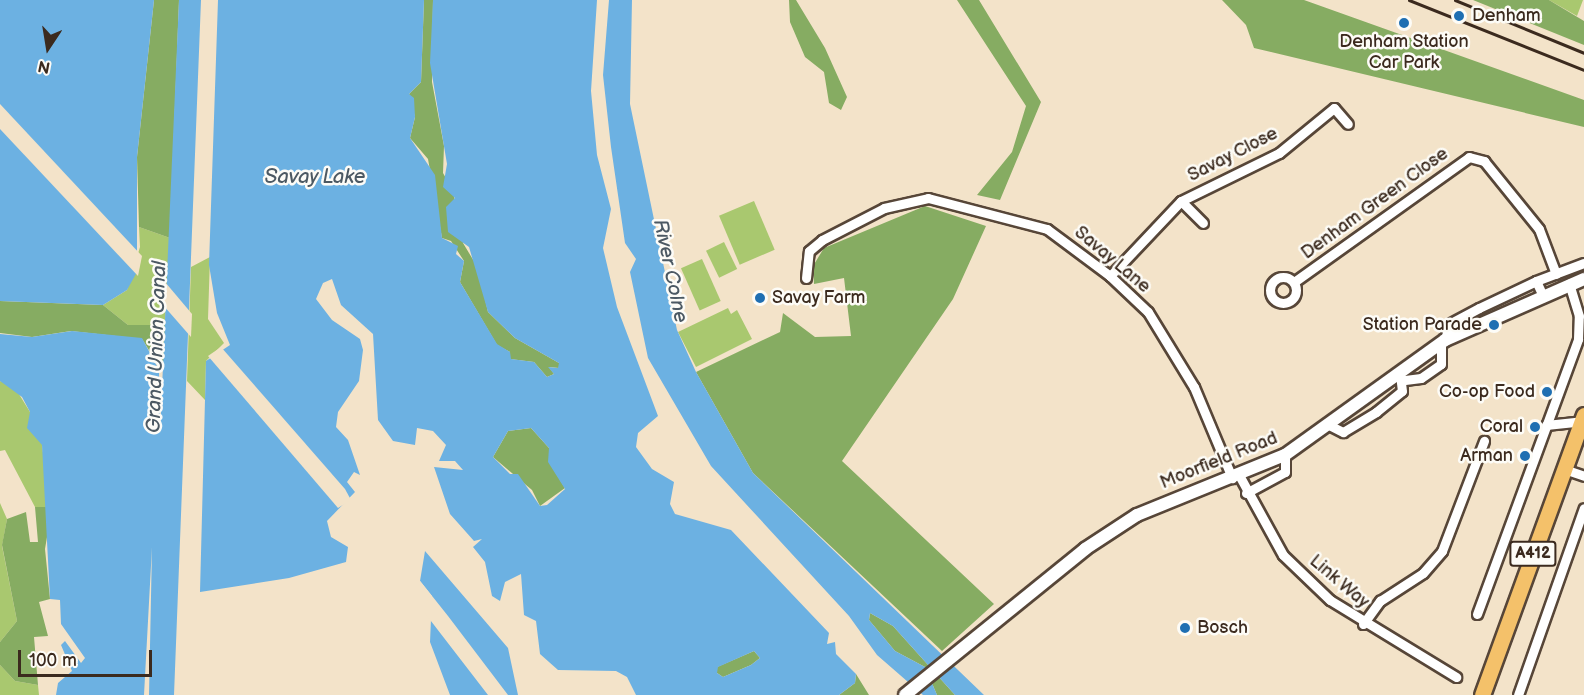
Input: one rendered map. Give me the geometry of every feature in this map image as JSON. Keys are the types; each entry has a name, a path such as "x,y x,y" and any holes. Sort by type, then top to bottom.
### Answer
{"main road":[{"name":"A412","path":"1482,695 1583,418"}],"street":[{"name":"Savay Close","path":"1110,276 1181,201 1279,153 1334,108 1348,124"},
{"name":"Denham Green Close","path":"1294,282 1469,157 1484,161 1539,229 1556,274"},
{"name":"Savay Lane","path":"806,278 809,251 844,227 884,208 928,198 1047,229 1110,276 1166,336 1236,477"},
{"path":"1181,201 1203,223"},
{"path":"1443,341 1449,324 1536,281 1584,262"},
{"name":"Moorfield Road","path":"905,695 972,639 1137,515 1236,477 1285,455 1402,377 1443,341 1542,294 1584,279"},
{"path":"1536,281 1542,294"},
{"path":"1477,614 1578,339 1579,316 1569,284"},
{"path":"1545,425 1583,418"},
{"path":"1363,624 1380,601 1423,573 1442,551 1484,441"},
{"path":"1246,493 1285,472 1285,455"},
{"path":"1564,469 1584,476"},
{"name":"Link Way","path":"1236,477 1283,555 1363,624 1456,677"},
{"path":"1518,695 1584,508"}],"green space":[{"path":"154,0 179,0 170,238 139,227 137,157"},
{"path":"424,0 433,0 432,82 444,146 443,173 453,191 463,243 478,268 488,312 515,338 559,363 559,368 549,367 554,374 547,377 534,362 510,359 510,352 497,345 460,282 464,261 451,241 442,238 428,159 410,138 415,117 409,94 421,82"},
{"path":"789,0 796,0 825,48 847,97 841,110 829,103 824,72 805,57 790,22"},
{"path":"957,0 979,0 1041,102 1000,200 977,195 1012,152 1026,106"},
{"path":"1222,0 1304,0 1584,100 1584,127 1254,48 1246,25"},
{"path":"1473,0 1549,0 1584,21 1584,45"},
{"path":"1549,0 1583,0 1577,16"},
{"path":"754,201 775,250 740,265 719,216"},
{"path":"925,206 986,226 953,299 842,461 994,604 942,651 753,473 696,372 780,332 783,313 815,337 851,336 844,278 814,284 813,266 824,248"},
{"path":"139,227 170,238 165,325 128,325 103,305 127,290 140,247"},
{"path":"724,242 737,269 719,278 706,251"},
{"path":"210,257 208,319 224,343 206,361 205,400 187,381 191,267"},
{"path":"702,259 721,301 700,310 681,268"},
{"path":"0,301 103,305 128,325 165,325 165,362 157,363 142,339 71,331 32,337 0,333"},
{"path":"728,308 731,314 737,310 752,339 696,367 678,332"},
{"path":"0,381 14,386 30,412 42,444 49,507 35,507 5,450 0,451"},
{"path":"531,428 549,448 549,462 565,488 540,506 532,490 493,457 508,431"},
{"path":"0,503 7,519 2,546 17,621 0,642"},
{"path":"35,507 49,507 45,549 50,599 39,602 48,636 34,637 38,685 15,681 0,665 0,642 17,621 2,545 7,519 26,512 30,542 38,542"},
{"path":"870,613 893,626 955,695 937,695 925,667 895,651 869,620"},
{"path":"754,651 760,658 751,665 723,677 717,673 717,667"},
{"path":"0,665 15,681 38,685 39,695 0,695"},
{"path":"856,674 869,695 839,695 855,683"}],"water":[{"path":"0,0 154,0 137,157 137,272 127,290 103,305 0,301"},
{"path":"179,0 201,0 174,695 149,695 152,547 144,695 56,695 58,683 72,671 61,645 65,641 81,663 85,658 61,624 60,600 50,599 42,445 27,428 30,412 22,397 0,381 0,334 32,337 72,331 142,338 159,370 160,434"},
{"name":"Savay Lake","path":"218,0 424,0 421,82 409,94 414,98 415,117 410,138 435,175 442,238 458,246 456,254 464,261 460,282 497,344 510,352 511,359 534,362 547,377 554,374 548,367 558,368 559,363 515,338 488,312 469,247 448,232 446,207 455,198 443,187 447,164 430,63 433,0 597,0 591,91 597,155 611,209 603,248 617,307 658,416 638,433 636,447 652,469 674,482 670,504 675,514 731,530 829,633 827,644 835,642 836,654 856,674 855,683 839,695 636,695 627,677 616,671 558,670 540,654 536,621 524,615 521,574 505,582 500,601 492,596 485,562 473,547 482,539 474,541 450,514 434,467 463,470 455,461 439,461 446,445 433,431 417,428 415,445 393,441 378,420 373,334 341,305 332,279 323,283 316,299 332,320 360,339 363,350 359,381 338,412 336,427 348,440 360,475 354,472 347,482 355,492 327,521 331,537 348,547 346,562 289,578 200,592 206,361 230,345 217,313 209,265","holes":["531,428 549,448 548,462 565,489 547,505 540,506 518,474 510,474 493,457 508,431","754,651 760,658 751,665 723,677 717,673 718,667"]},
{"path":"609,0 632,0 630,104 677,330 696,372 753,473 984,695 955,695 893,626 870,613 869,620 895,651 925,667 937,695 923,695 877,655 849,616 711,466 648,358 630,272 636,259 625,243 603,75"},
{"path":"425,551 508,648 518,695 450,695 430,642 432,596 420,581"}],"pier":[{"path":"0,104 142,256 138,276 0,129"},
{"path":"165,282 192,314 191,337 163,305"},
{"path":"221,347 345,489 351,500 338,508 208,356"},
{"path":"417,577 508,695 488,695 424,612 429,597"}],"railway":[{"path":"1409,0 1584,70"},
{"path":"1455,0 1584,53"}],"place":[{"name":"Denham","path":"1459,16"},
{"name":"Denham Station Car Park","path":"1404,23"},
{"name":"Savay Farm","path":"760,298"},
{"name":"Station Parade","path":"1494,325"},
{"name":"Co-op Food","path":"1547,392"},
{"name":"Coral","path":"1535,427"},
{"name":"Arman","path":"1525,456"},
{"name":"Bosch","path":"1185,628"}],"water label":[{"name":"River Colne","path":"670,271"},
{"name":"Grand Union Canal","path":"157,347"}]}
